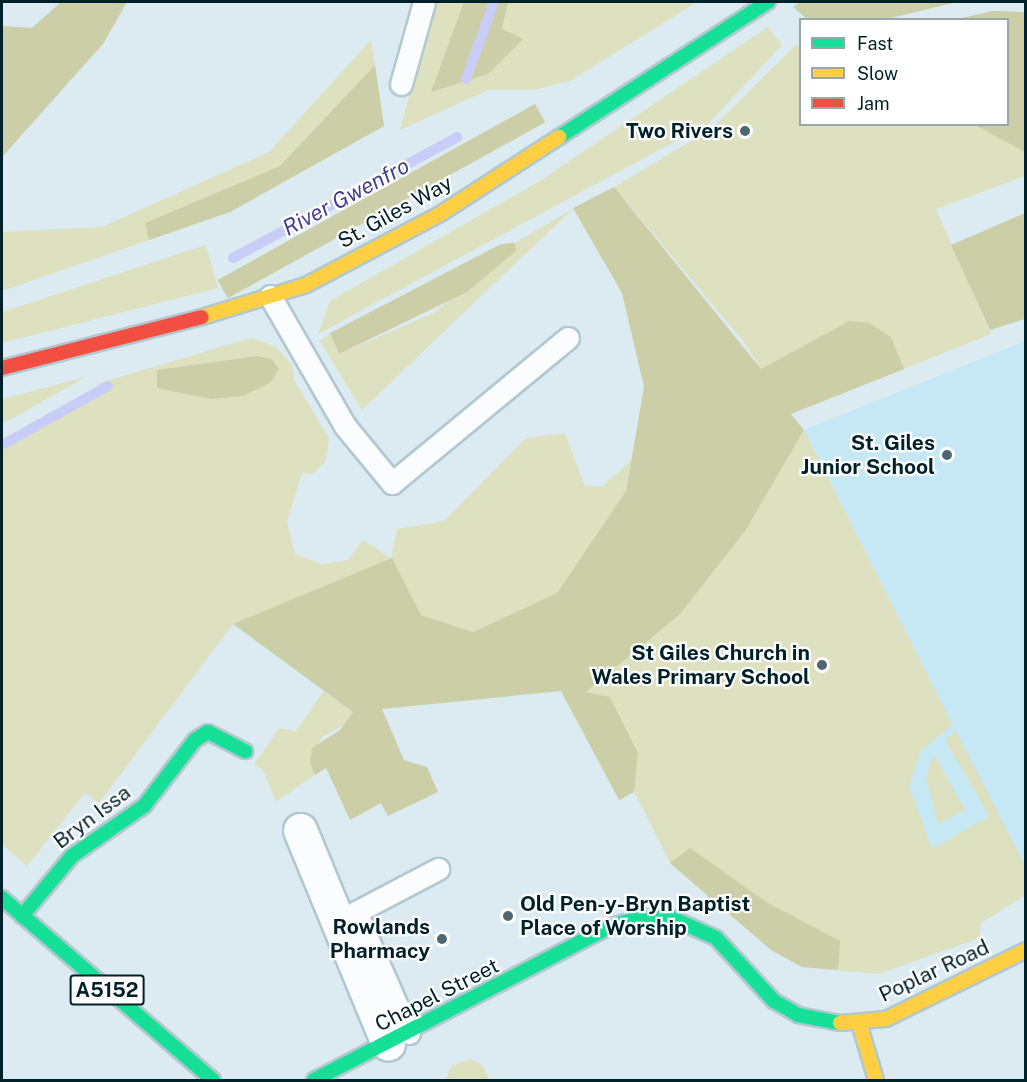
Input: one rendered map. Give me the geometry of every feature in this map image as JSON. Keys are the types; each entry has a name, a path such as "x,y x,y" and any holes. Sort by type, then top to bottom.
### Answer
{"street":[{"name":"St. Giles Way","path":"2,368 139,336 306,285 440,214 768,2"},
{"name":"Bryn Issa","path":"22,916 72,856 144,806 195,740 208,732 245,751"},
{"path":"300,830 398,1038"},
{"name":"A5152","path":"2,898 210,1080"},
{"name":"Chapel Street","path":"314,1080 609,927 641,917 674,919 716,938 774,1001 798,1015 832,1024 859,1023"},
{"name":"Poplar Road","path":"859,1023 913,1008 1026,950"},
{"path":"859,1023 876,1080"}],"lane":[{"path":"401,84 424,2"},
{"path":"270,296 345,426 392,483 568,338"},
{"path":"398,1038 356,912 438,869"}],"shaded area":[{"name":"St Giles Church in Wales Primary School","path":"1025,341 1025,895 981,923 979,938 879,974 802,967 771,950 670,863 653,637 680,614 745,530 804,430"}],"green space":[{"path":"61,2 127,2 103,44 2,157 2,26 32,28"},
{"path":"435,2 697,2 570,81 533,90 488,90 400,130"},
{"path":"464,2 508,2 502,29 523,39 488,74 431,92"},
{"path":"800,2 957,2 891,18 806,18 793,7"},
{"path":"993,11 1025,12 1025,176 936,209 991,334 791,414 743,341 614,187 711,129 795,46 799,46 799,126 1009,126 1009,18 962,18"},
{"path":"993,11 1025,12 1025,152 977,126 1009,126 1009,18 962,18"},
{"path":"768,27 782,45 709,123 318,334 330,301 538,182"},
{"path":"371,40 384,126 230,212 2,291 2,232 102,227 269,152"},
{"path":"375,65 384,126 230,212 149,240 145,223 280,166"},
{"path":"535,104 545,122 228,298 218,280"},
{"path":"614,187 761,369 849,321 869,323 891,337 904,369 791,414 804,430 745,531 680,614 586,692 610,697 638,753 634,792 619,800 561,691 382,709 404,760 427,767 438,792 388,816 381,803 350,820 326,768 315,775 310,763 312,748 340,730 353,712 233,624 392,558 421,615 473,632 557,593 626,491 644,387 622,293 573,208"},
{"path":"574,208 362,410 320,341 330,333 339,354 433,313 516,251 515,243"},
{"path":"1025,213 1025,319 990,330 951,245"},
{"path":"515,243 516,251 467,292 339,354 330,333 501,244"},
{"path":"206,245 218,288 2,343 2,312"},
{"path":"251,338 275,346 292,364 294,380 329,438 326,461 312,474 302,473 287,522 295,554 321,564 348,560 363,540 391,558 397,529 444,521 526,438 565,433 585,486 603,486 631,460 626,491 557,593 473,632 421,615 233,624 99,803 85,793 27,866 2,844 2,445 107,386 96,384"},
{"path":"257,356 272,359 279,369 270,383 243,396 211,399 157,388 157,370"},
{"path":"86,377 4,423 2,424 2,399"},
{"name":"St Giles Church in Wales Primary School","path":"804,430 953,725 921,751 909,786 932,849 989,816 945,740 956,731 1025,865 1025,895 981,923 979,938 879,974 802,967 771,950 670,863 585,693 680,614 745,530"},
{"path":"324,691 353,712 349,722 322,737 310,763 315,775 276,802 263,770 254,765 279,728 296,731"},
{"path":"934,754 965,810 938,824 926,777"},
{"path":"690,848 768,903 840,941 838,970 802,967 771,950 670,863"},
{"path":"471,1059 483,1066 489,1080 446,1080 451,1066"}],"waterway":[{"name":"River Gwenfro","path":"466,79 494,2"},
{"name":"River Gwenfro","path":"233,258 458,137"},
{"name":"River Gwenfro","path":"2,445 108,386"}],"traffic: fast":[{"path":"559,137 768,2"},
{"path":"22,916 72,856 144,806 195,740 208,732 245,751"},
{"path":"2,898 213,1080"},
{"path":"314,1080 609,927 641,917 674,919 716,938 774,1001 798,1015 840,1023"}],"traffic: slow":[{"path":"202,317 306,285 440,214 559,137"},
{"path":"840,1023 886,1019 1026,950"},
{"path":"859,1023 876,1080"}],"traffic: jam":[{"path":"2,368 202,317"}],"place":[{"name":"Two Rivers","path":"745,131"},
{"name":"St. Giles Junior School","path":"947,455"},
{"name":"St Giles Church in Wales Primary School","path":"822,665"},
{"name":"Old Pen-y-Bryn Baptist Place of Worship","path":"508,916"},
{"name":"Rowlands Pharmacy","path":"442,939"}]}
